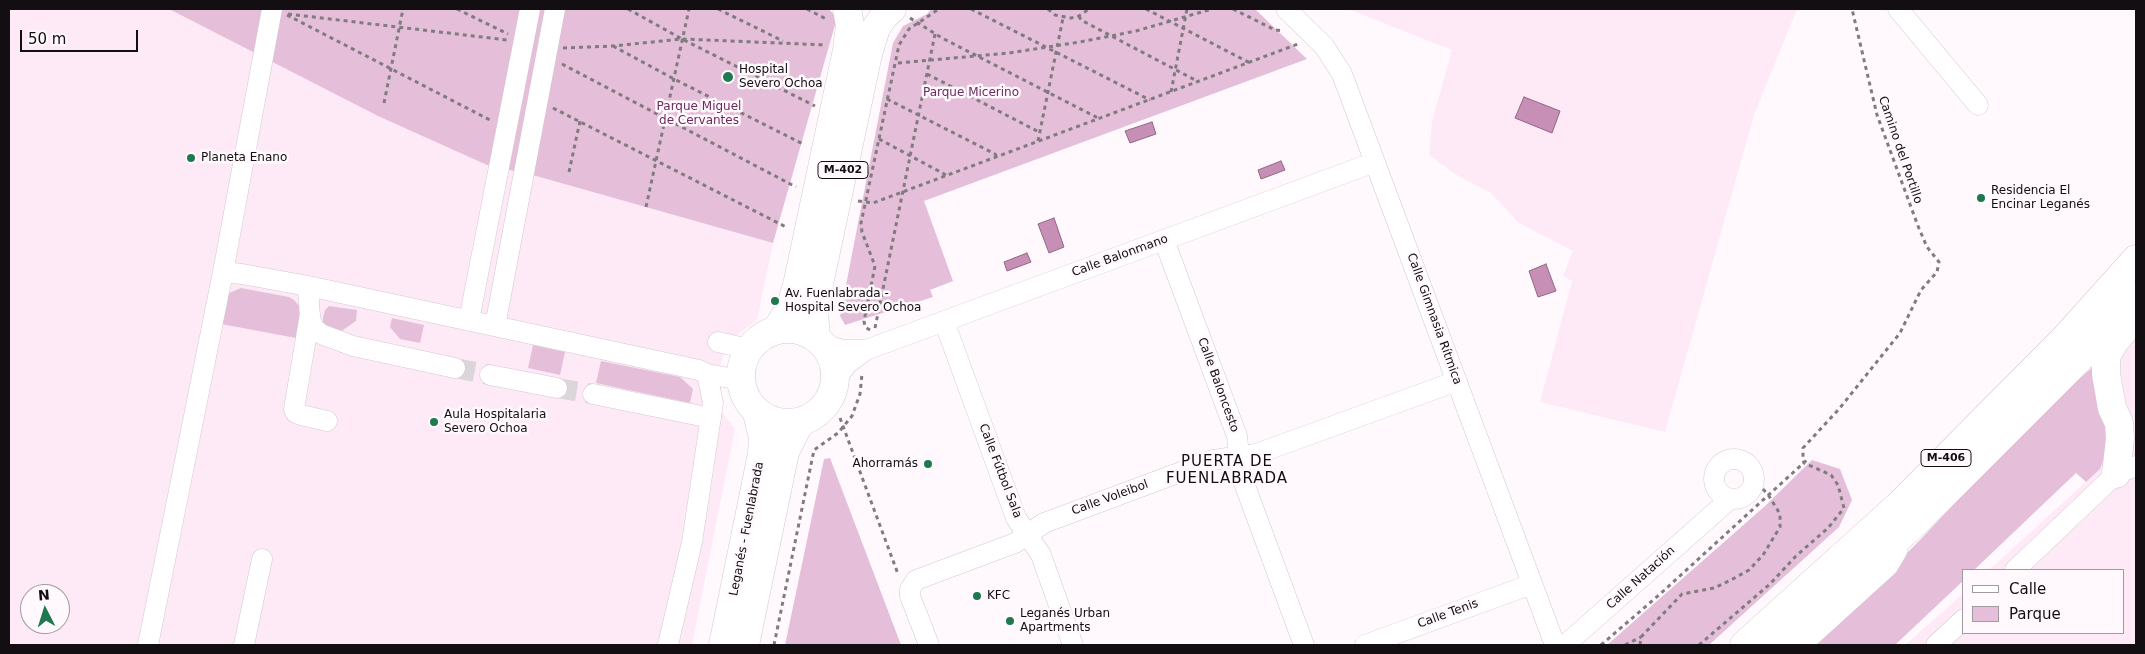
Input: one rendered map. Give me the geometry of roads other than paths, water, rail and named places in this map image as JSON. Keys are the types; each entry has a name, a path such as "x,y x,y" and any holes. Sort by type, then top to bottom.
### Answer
{"highway":[{"name":"M-402","path":"800,422 814,416 826,405 833,391 836,376 832,360 820,342 814,312 815,303 868,54 876,28 884,16 900,12"},
{"name":"M-402","path":"749,349 766,334 776,330 791,307 847,50 850,26 840,16"},
{"name":"M-406","path":"1744,645 1898,506 2065,338 2136,259"},
{"name":"M-406","path":"1780,645 1914,524 2085,352 2136,296"},
{"path":"2126,470 2120,438 2128,430 2112,408 2106,374 2106,357 2114,342 2136,316"},
{"path":"776,330 797,330 820,342"},
{"path":"740,380 741,369 749,349"},
{"name":"Leganés - Fuenlabrada","path":"723,645 762,454 762,438 757,412 746,398 740,380"},
{"path":"757,412 770,420 785,424 800,422"},
{"name":"Leganés - Fuenlabrada","path":"745,645 784,452 800,422"}],"street":[{"path":"148,645 272,9"},
{"path":"469,320 530,9"},
{"path":"495,326 555,9"},
{"name":"Calle Gimnasia Rítmica","path":"1286,9 1324,46 1335,60 1345,81 1555,645"},
{"path":"1898,9 1978,104"},
{"name":"Calle Balonmano","path":"834,382 847,364 866,350 1375,162"},
{"name":"Calle Baloncesto","path":"1164,240 1237,436 1242,475 1304,645"},
{"path":"222,272 308,286 740,380"},
{"path":"308,286 310,314 314,328 333,340 455,368"},
{"path":"310,314 294,409 301,415 327,421"},
{"name":"Calle Fútbol Sala","path":"944,321 1016,518 1041,555 1074,645"},
{"path":"718,342 749,349"},
{"name":"Calle Balonmano","path":"820,342 844,350 866,350"},
{"path":"668,645 692,542 711,418 713,403 707,374"},
{"path":"490,375 556,388"},
{"name":"Calle Voleibol","path":"929,645 910,596 911,587 916,580 1015,543 1044,523 1220,458 1256,454 1457,381"},
{"path":"592,394 711,418"},
{"path":"1725,460 1744,461 1750,466 1754,486 1745,496 1723,502 1715,488 1713,475 1725,460"},
{"path":"2016,569 2126,470"},
{"name":"Calle Natación","path":"1565,645 1723,502"},
{"path":"1801,645 1888,566 1914,524"},
{"path":"244,645 262,559"},
{"name":"Calle Tenis","path":"1365,645 1532,584"},
{"path":"1945,643 1962,622"}],"tunnel":[{"path":"455,368 490,375"},
{"path":"557,388 593,394"}],"place":[{"name":"Hospital Severo Ochoa","path":"728,77"},
{"name":"Planeta Enano","path":"191,158"},
{"name":"Residencia El Encinar Leganés","path":"1981,198"},
{"name":"Av. Fuenlabrada - Hospital Severo Ochoa","path":"775,301"},
{"name":"Aula Hospitalaria Severo Ochoa","path":"434,422"},
{"name":"Ahorramás","path":"928,464"},
{"name":"KFC","path":"977,596"},
{"name":"Leganés Urban Apartments","path":"1010,621"}],"district":[{"name":"PUERTA DE FUENLABRADA","path":"1227,470"}],"park label":[{"name":"Parque Micerino","path":"971,93"},
{"name":"Parque Miguel de Cervantes","path":"699,114"}]}
